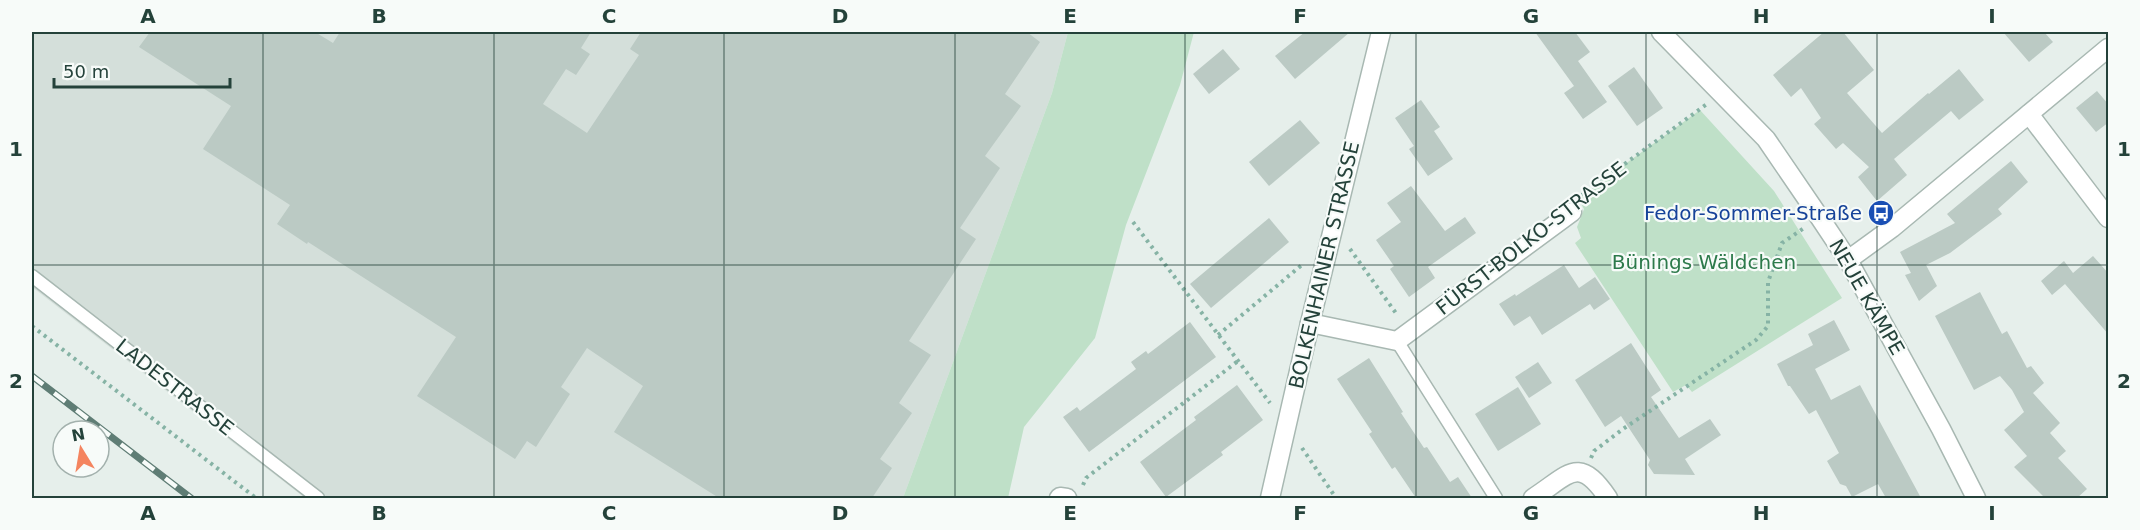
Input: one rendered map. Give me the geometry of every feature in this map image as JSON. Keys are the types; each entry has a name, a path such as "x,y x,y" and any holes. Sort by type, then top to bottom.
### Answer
{"street":[{"name":"BOLKENHAINER STRASSE","path":"1270,498 1381,32"},
{"name":"NEUE KÄMPE","path":"1661,32 1766,139 1848,260 1941,429 1976,498"},
{"path":"1848,260 1892,228 2109,48"},
{"path":"2029,114 2109,218"},
{"name":"FÜRST-BOLKO-STRASSE","path":"1397,341 1572,212"},
{"path":"1310,323 1397,341"},
{"path":"1533,498 1574,472 1585,472 1596,481 1608,498"},
{"path":"1059,498 1074,494"}],"lane":[{"name":"LADESTRASSE","path":"32,276 318,498"},
{"path":"1397,341 1496,498"}],"path":[{"name":"FÜRST-BOLKO-STRASSE","path":"1572,212 1578,198 1708,104"},
{"path":"1133,222 1286,425 1336,498"},
{"path":"1334,226 1398,315 1397,341"},
{"path":"1585,472 1594,451 1756,340 1768,326 1768,282 1782,243 1805,227"},
{"path":"1218,335 1308,260"},
{"path":"32,326 256,498"},
{"path":"1074,494 1086,478 1238,361"}],"shaded area":[{"path":"32,32 1068,32 1052,93 903,498 305,498 32,287"}],"green space":[{"path":"1068,32 1194,32 1180,85 1126,225 1095,338 1024,427 1008,498 903,498 1052,93"},
{"name":"Bünings Wäldchen","path":"1700,110 1774,191 1842,298 1692,392 1686,385 1673,392 1575,243 1581,238 1577,227 1584,209 1578,198"}],"building":[{"path":"150,32 315,32 333,43 340,32 591,32 581,48 590,54 576,75 566,69 543,104 587,133 639,55 630,49 641,32 1027,32 1040,42 1005,94 1021,106 985,156 1000,168 960,228 976,239 909,341 931,355 899,403 912,413 880,459 892,468 872,498 719,498 614,432 643,386 587,348 561,387 570,394 536,447 527,441 515,459 417,396 456,337 277,224 290,205 203,149 231,106 139,47"},
{"path":"1305,32 1350,32 1295,79 1275,56"},
{"path":"1535,32 1575,32 1590,52 1578,61 1607,102 1583,119 1564,93 1574,86"},
{"path":"1824,32 1843,32 1874,70 1847,93 1882,133 1959,69 1984,100 1959,120 1951,111 1894,159 1907,175 1877,201 1858,177 1869,167 1843,143 1836,149 1814,124 1821,118 1801,88 1791,97 1773,75"},
{"path":"2003,32 2044,32 2053,42 2029,62"},
{"path":"1223,49 1240,69 1209,94 1193,74"},
{"path":"1634,67 1663,108 1637,126 1608,86"},
{"path":"2097,91 2109,105 2109,122 2096,132 2076,108"},
{"path":"1421,100 1440,127 1434,131 1453,159 1428,176 1409,149 1414,146 1395,118"},
{"path":"1300,120 1320,143 1269,186 1249,162"},
{"path":"2011,161 2028,182 1998,209 2002,214 1950,253 1926,265 1937,286 1919,301 1905,275 1911,273 1900,252 1955,223 1947,214"},
{"path":"1411,186 1445,231 1465,217 1476,233 1428,267 1435,278 1409,297 1390,269 1394,266 1376,240 1401,222 1387,203"},
{"path":"1269,218 1289,242 1211,308 1190,284"},
{"path":"2093,256 2109,274 2109,335 2065,284 2052,295 2041,281 2064,261 2073,273"},
{"path":"1564,265 1579,288 1595,277 1610,299 1594,310 1590,304 1542,335 1530,316 1514,326 1499,304 1515,294 1516,296"},
{"path":"1980,292 2002,334 2007,331 2027,368 2031,366 2044,383 2033,393 2060,423 2050,433 2066,451 2058,458 2087,489 2077,498 2045,498 2014,467 2027,456 2004,430 2024,412 2012,390 2000,376 1974,390 1935,316"},
{"path":"1834,320 1850,350 1815,369 1831,400 1860,385 1921,498 1886,498 1878,484 1852,497 1846,486 1840,484 1827,461 1839,453 1816,410 1809,414 1788,386 1777,364 1813,345 1808,334"},
{"path":"1190,322 1216,357 1089,452 1063,417 1077,407 1080,411 1136,369 1131,362 1146,351 1148,354"},
{"path":"1631,343 1661,390 1651,397 1679,438 1710,419 1721,435 1685,459 1695,475 1654,474 1648,465 1650,460 1621,416 1605,427 1575,380"},
{"path":"1369,358 1424,448 1427,447 1450,482 1458,477 1472,498 1416,498 1395,467 1392,469 1369,434 1372,432 1337,379"},
{"path":"1538,362 1552,383 1529,398 1515,377"},
{"path":"1237,385 1263,420 1221,452 1223,455 1166,497 1140,462 1196,420 1194,417"},
{"path":"1518,387 1541,424 1498,451 1475,414"}],"railway":[{"path":"32,376 191,498"}],"place":[{"name":"Fedor-Sommer-Straße","path":"1881,213"}]}
